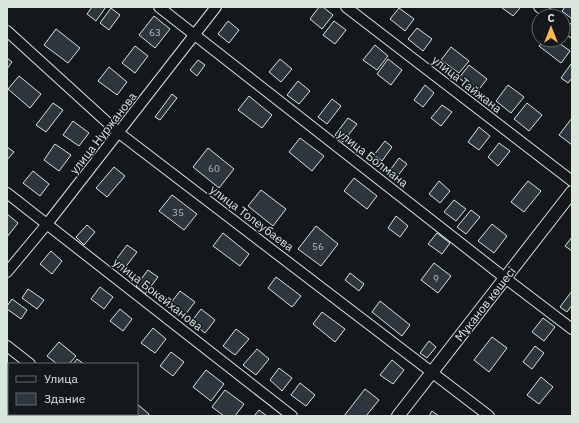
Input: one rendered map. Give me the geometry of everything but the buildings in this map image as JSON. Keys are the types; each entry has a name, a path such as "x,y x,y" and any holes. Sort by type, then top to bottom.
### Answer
{"street":[{"name":"улица Болмана","path":"159,7 572,329"},
{"name":"улица Нуржанова","path":"7,272 48,224 216,7"},
{"name":"улица Тайжана","path":"346,7 572,181"},
{"name":"улица Толеубаева","path":"7,31 119,132 489,416"},
{"name":"Мұканов көшесі","path":"398,416 572,192"},
{"name":"улица Бокейханова","path":"7,193 292,416"},
{"path":"7,346 29,363"}]}
